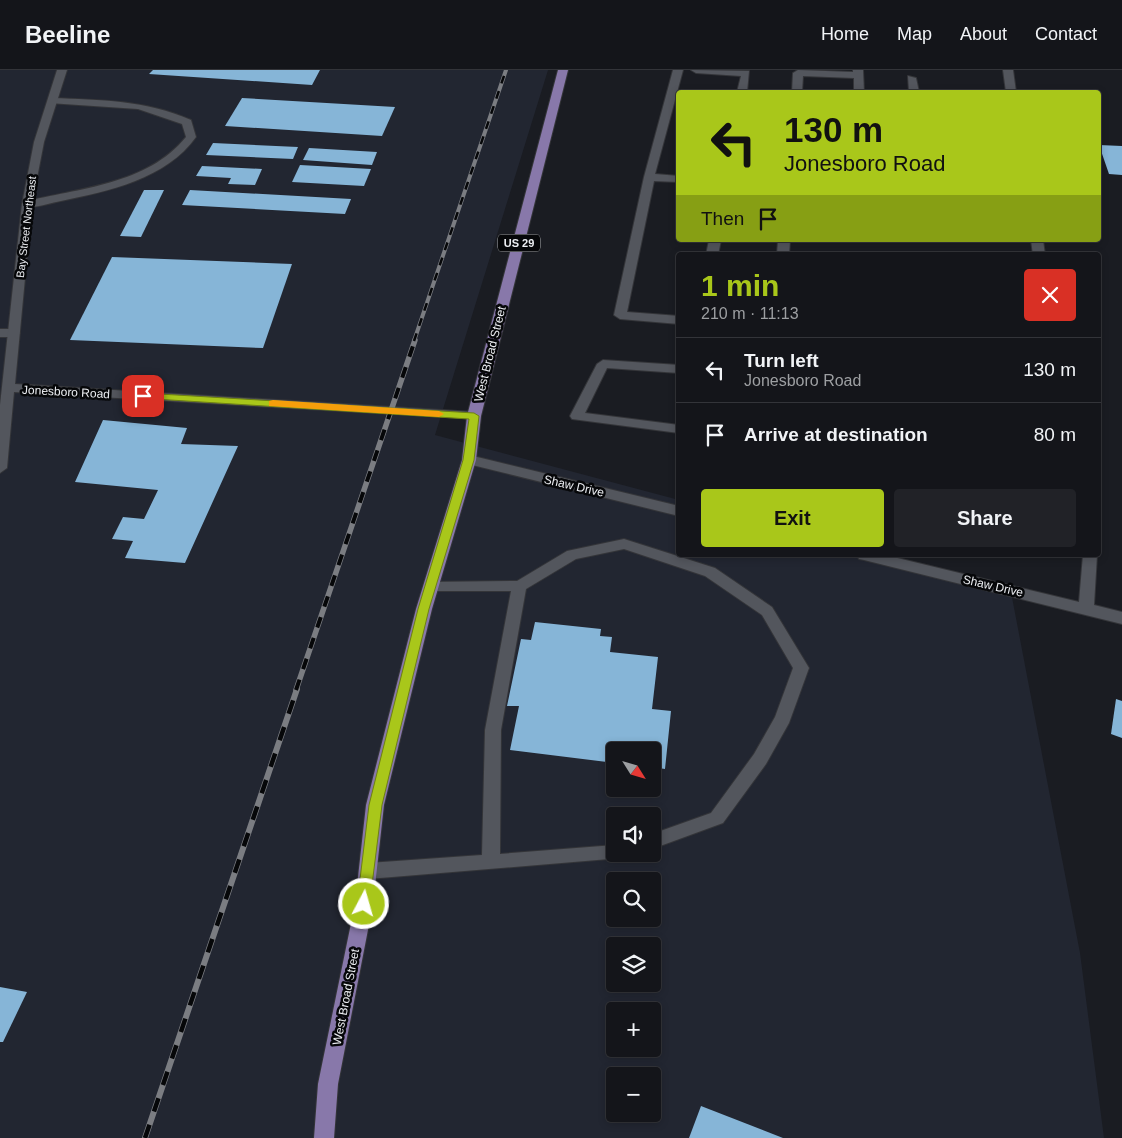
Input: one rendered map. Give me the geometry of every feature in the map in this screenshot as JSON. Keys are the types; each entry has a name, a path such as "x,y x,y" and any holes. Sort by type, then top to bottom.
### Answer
{"main road":[{"name":"West Broad Street","path":"324,1138 328,1084 364,904 375,805 431,586 468,460 474,416 563,70"}],"street":[{"name":"Bay Street Northeast","path":"4,390 14,333 28,204 39,142 62,70"},
{"path":"676,320 620,316 649,177 678,70"},
{"path":"696,70 746,73 742,90"},
{"path":"1008,70 1012,90"},
{"path":"797,90 798,71 858,72 859,90"},
{"path":"912,78 914,90"},
{"path":"28,204 81,193 163,166 184,149 191,137 187,122 167,112 136,105 52,101"},
{"path":"649,177 676,179"},
{"path":"0,333 14,333"},
{"path":"676,369 603,364 577,416 676,429"},
{"name":"Jonesboro Road","path":"0,468 4,390 474,416"},
{"name":"Shaw Drive","path":"468,460 676,510"},
{"path":"431,586 519,586 572,555 624,544 710,572 767,611 801,668 779,726 760,759 717,818 661,839"},
{"name":"Shaw Drive","path":"872,557 1122,618"},
{"path":"1086,608 1090,557"},
{"path":"491,861 493,730 519,586"},
{"path":"368,871 606,854"}],"shaded area":[{"path":"0,70 548,70 435,435 676,499 676,557 896,557 1010,587 1080,953 1104,1138 0,1138"}],"building":[{"path":"153,70 320,70 312,85 149,74"},
{"path":"242,98 395,107 382,136 225,126"},
{"path":"213,143 298,147 293,159 206,155"},
{"path":"1101,145 1122,146 1122,175 1109,174 1101,151"},
{"path":"309,148 377,152 372,165 303,160"},
{"path":"300,165 371,169 364,186 292,182"},
{"path":"202,166 262,169 255,185 228,184 231,178 196,176"},
{"path":"144,190 164,190 141,237 120,236"},
{"path":"190,190 351,199 345,214 182,205"},
{"path":"112,257 292,264 263,348 70,340"},
{"path":"103,420 187,428 181,444 238,446 185,563 125,558 133,541 112,539 123,517 144,519 158,490 75,482"},
{"path":"535,622 601,629 600,636 612,637 610,652 658,657 652,709 671,711 665,769 661,768 661,742 606,742 606,762 510,750 519,706 507,706 521,639 531,640"},
{"path":"1116,699 1122,701 1122,738 1111,734"},
{"path":"0,987 27,992 3,1042 0,1042"},
{"path":"701,1106 783,1138 689,1138"}],"railway":[{"path":"414,341 506,70"},
{"path":"296,690 415,340"},
{"path":"145,1138 297,689"}],"slow traffic":[{"path":"273,404 439,414"}],"route":[{"path":"143,396 474,416 468,460 424,609 375,805 364,904"}]}
